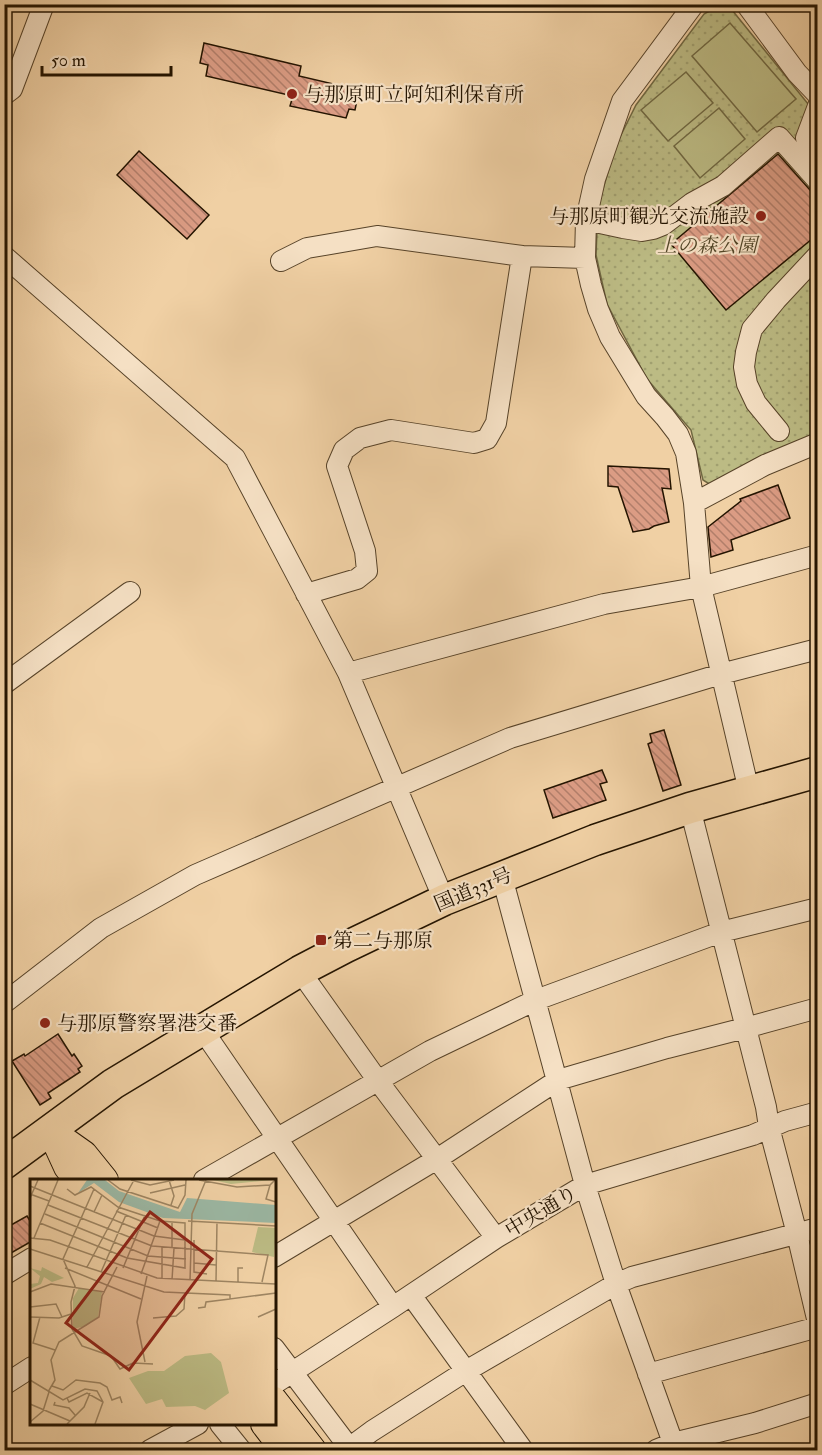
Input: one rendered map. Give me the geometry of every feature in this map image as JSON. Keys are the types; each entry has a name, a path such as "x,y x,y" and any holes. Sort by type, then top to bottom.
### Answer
{"highway":[{"name":"国道331号","path":"4,1164 113,1084 300,971 346,947 444,900 596,840 690,808 818,772"}],"main road":[{"path":"50,1130 67,1167 76,1179"},
{"path":"50,1130 84,1154 104,1179"},
{"path":"276,1403 313,1450"},
{"path":"265,1425 284,1450"}],"street":[{"path":"4,95 12,89 44,4"},
{"path":"694,4 622,101 595,179 586,220 585,258 598,309 610,337 646,396 678,434 686,453 694,503 701,587 749,791"},
{"path":"746,4 797,73 818,95"},
{"path":"818,106 806,138 818,152"},
{"path":"586,220 642,231 663,225 692,203 723,186 779,136 818,181"},
{"path":"281,261 307,248 377,236 522,256 585,258"},
{"path":"779,430 756,403 747,384 744,367 746,352 752,330 776,300 818,255"},
{"path":"4,256 235,458 348,673 444,900"},
{"path":"306,594 357,579 368,572 365,551 336,466 344,450 360,438 391,429 474,443 487,439 496,423 522,256"},
{"path":"694,503 765,465 818,443"},
{"path":"348,673 604,604 701,587 818,555"},
{"path":"4,684 130,592"},
{"path":"6,997 101,928 195,875 510,738 721,674 818,649"},
{"path":"648,1374 818,1325 766,1107 690,808"},
{"path":"502,877 585,1185 616,1284 648,1374 664,1447 755,1423 818,1403"},
{"path":"206,1179 430,1051 536,999 721,932 818,908"},
{"path":"300,971 378,1081 496,1238"},
{"path":"276,1256 437,1159 558,1080 818,1008"},
{"path":"202,1029 393,1307"},
{"name":"中央通り","path":"276,1383 496,1238 585,1185 753,1135 785,1121 818,1112"},
{"path":"276,1351 350,1449 372,1431 466,1371 616,1284 632,1277 818,1228"},
{"path":"4,1275 30,1259"},
{"path":"411,1295 523,1450"},
{"path":"4,1385 30,1368"},
{"path":"150,1450 196,1425"},
{"path":"221,1425 241,1450"}],"green space":[{"name":"上の森公園","path":"720,5 728,5 817,115 817,434 755,459 711,485 703,480 691,430 647,379 607,304 596,255 598,206 616,145 636,105 704,14"},
{"path":"730,23 796,99 757,132 692,56"},
{"path":"686,72 713,103 668,141 641,110"},
{"path":"719,108 745,139 700,178 674,146"}],"building":[{"path":"204,43 301,66 299,76 359,90 355,110 349,109 346,118 290,106 293,96 206,76 208,65 200,63"},
{"path":"139,151 209,215 187,239 117,175"},
{"name":"与那原町観光交流施設","path":"778,154 818,199 818,234 726,310 671,244"},
{"path":"608,466 669,469 671,489 662,488 669,522 633,532 618,487 608,486"},
{"path":"778,485 790,518 731,540 733,550 711,557 708,527 741,501 740,499"},
{"path":"664,730 681,785 663,791 648,744 652,742 650,734"},
{"path":"602,770 607,782 600,784 606,800 553,818 544,790"},
{"path":"58,1034 72,1056 74,1054 82,1066 78,1069 80,1072 48,1093 51,1098 40,1105 12,1061 24,1054 25,1056"},
{"path":"27,1216 30,1221 30,1242 4,1257 4,1229"}],"place":[{"name":"与那原町立阿知利保育所","path":"292,94"},
{"name":"与那原町観光交流施設","path":"761,216"},
{"name":"第二与那原","path":"321,940"},
{"name":"与那原警察署港交番","path":"45,1023"}]}
